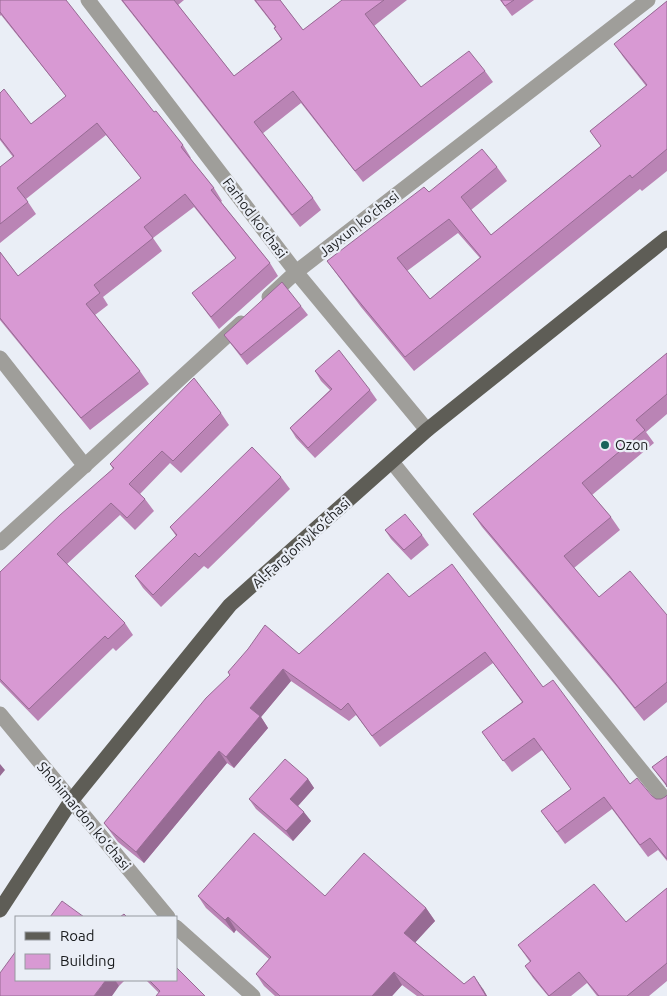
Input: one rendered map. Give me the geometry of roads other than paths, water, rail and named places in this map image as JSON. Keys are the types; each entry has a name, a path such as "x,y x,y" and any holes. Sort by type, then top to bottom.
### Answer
{"main road":[{"name":"Al-Fargʻoniy koʻchasi","path":"0,910 71,801 230,605 427,430 667,238"}],"street":[{"name":"Farhod koʻchasi","path":"88,0 296,272 427,430"},
{"name":"Jayxun koʻchasi","path":"0,543 296,272 648,0"},
{"path":"0,358 85,466"},
{"path":"392,462 667,802"},
{"name":"Shohimardon koʻchasi","path":"0,714 167,916"},
{"path":"178,930 253,996"}],"place":[{"name":"Ozon","path":"605,445"}]}
